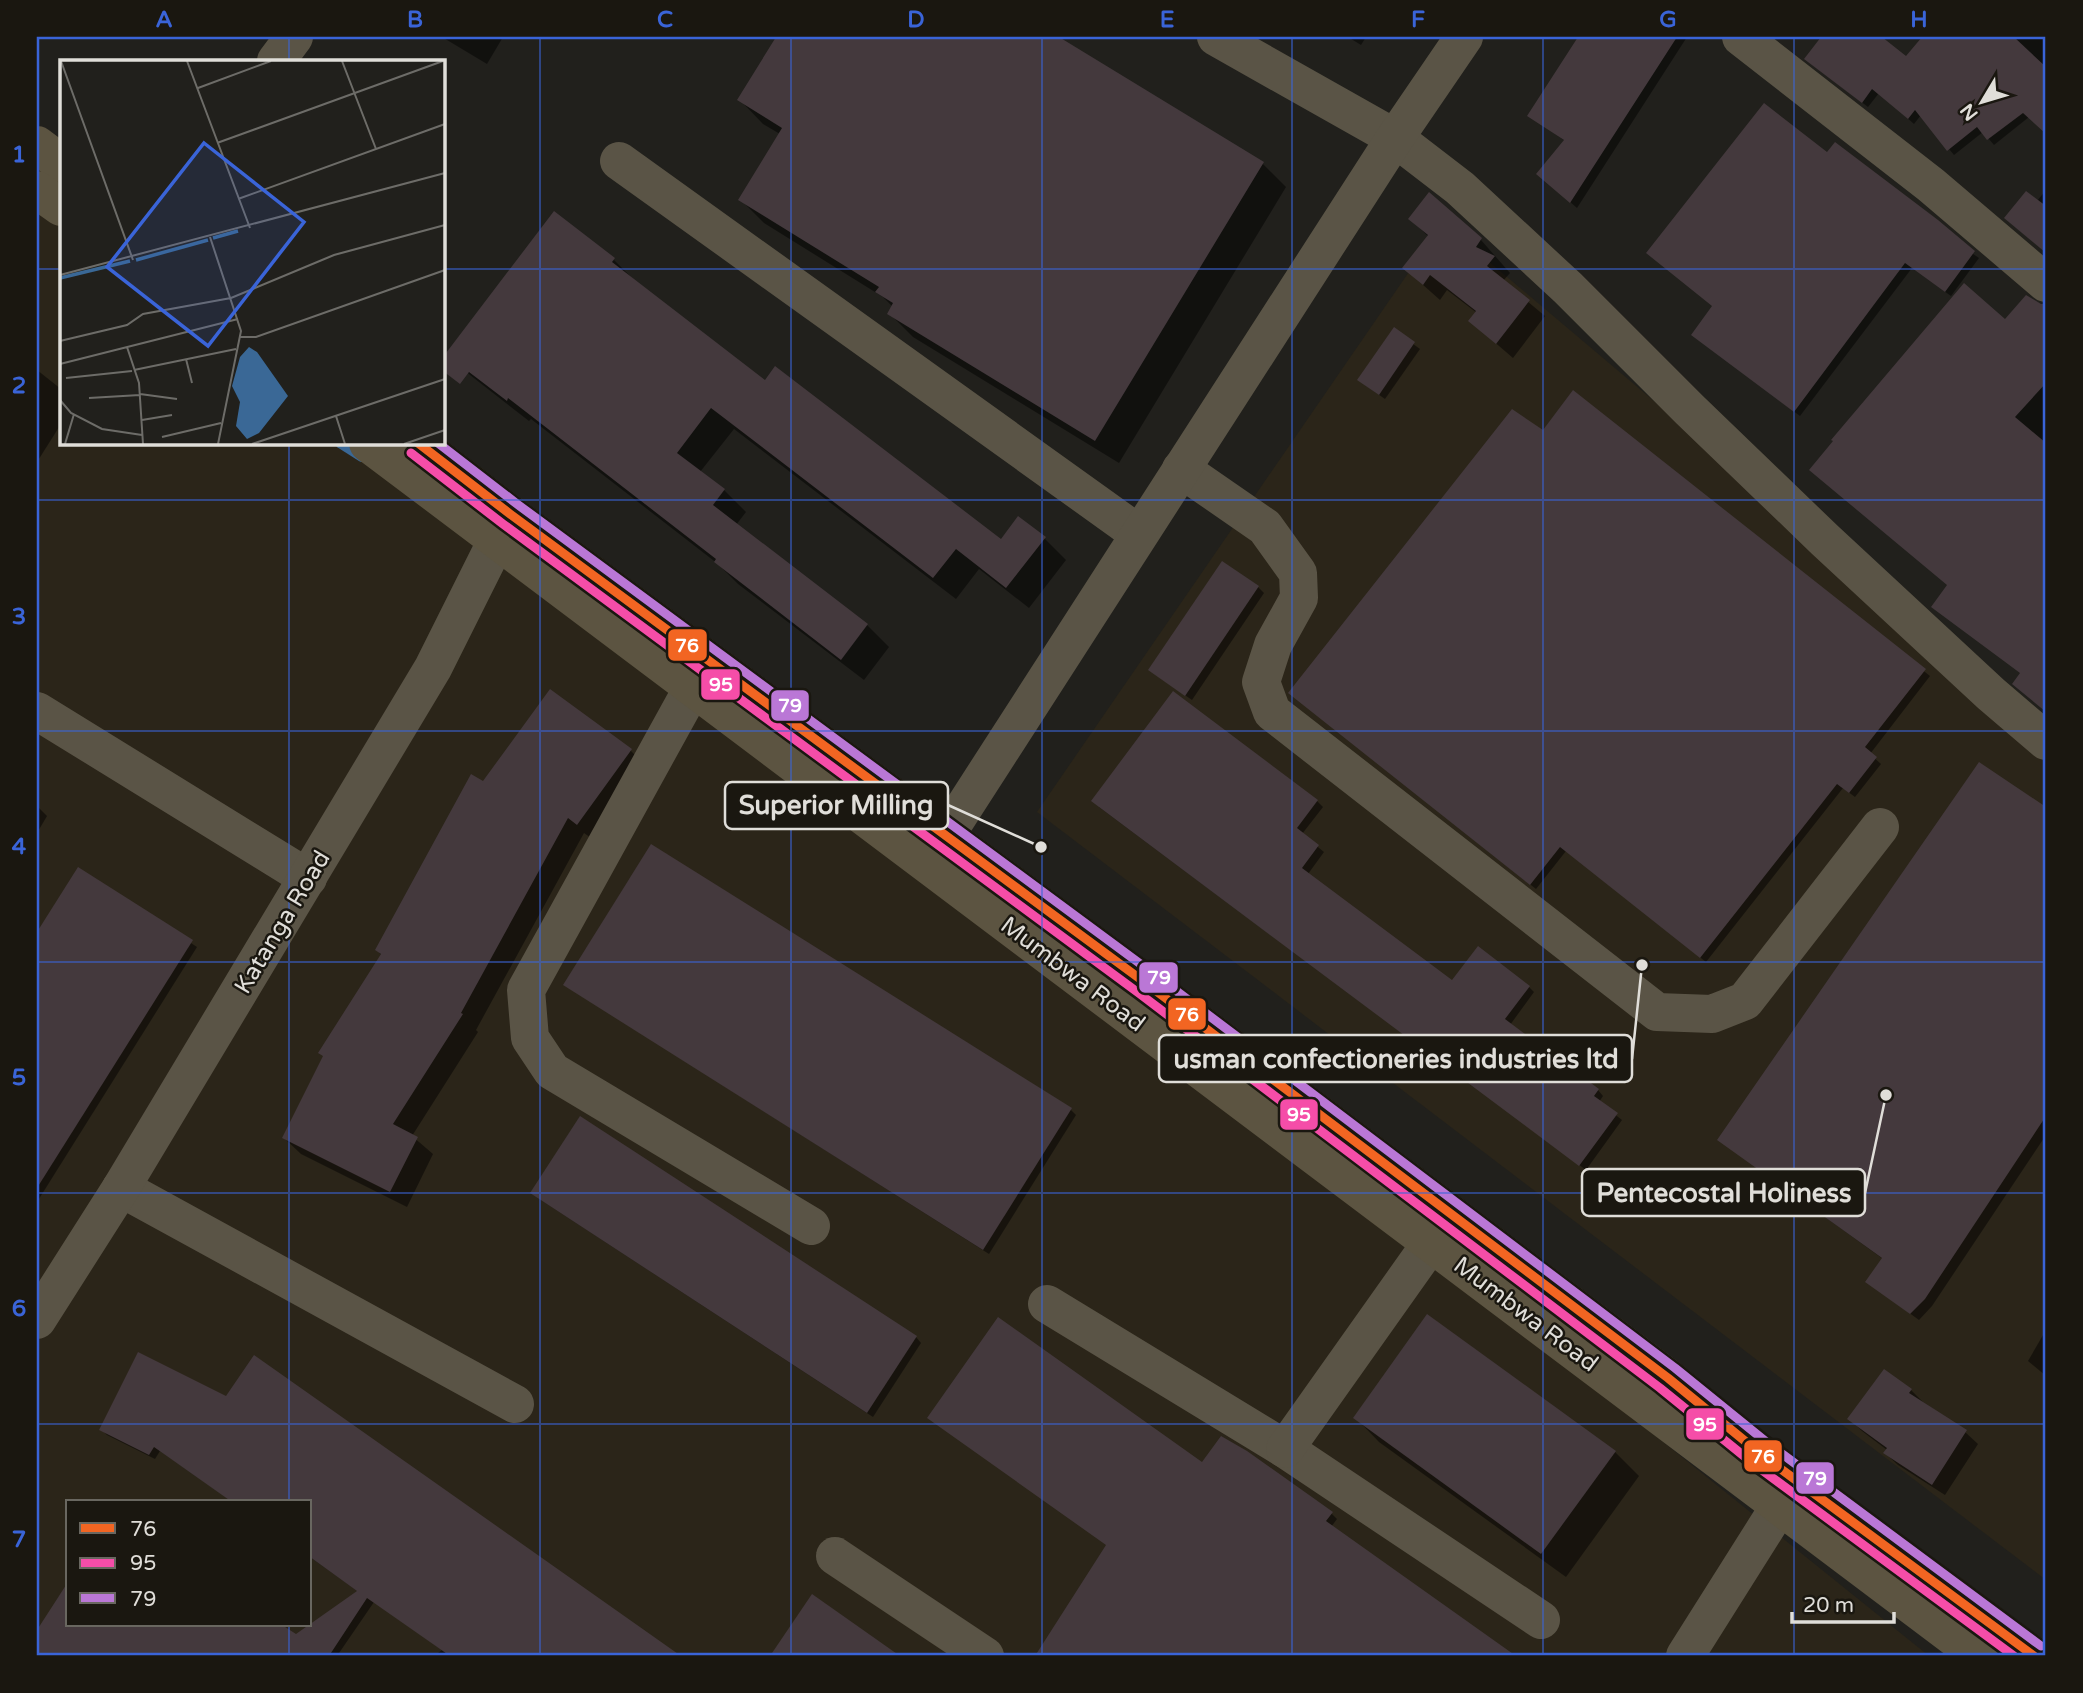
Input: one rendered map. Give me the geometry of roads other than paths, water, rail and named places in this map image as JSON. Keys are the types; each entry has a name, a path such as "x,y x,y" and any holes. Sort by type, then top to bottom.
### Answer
{"main road":[{"path":"37,145 60,162"},
{"path":"37,190 60,206"},
{"name":"Mumbwa Road","path":"370,444 503,528 937,850 1431,1243 1788,1493 2034,1656"},
{"name":"Mumbwa Road","path":"419,444 503,528 692,689 1147,984 1668,1378 1788,1493 1979,1656"}],"street":[{"path":"277,60 294,37"},
{"path":"1216,37 1395,138 1460,188 1825,540 1990,694 2046,741"},
{"path":"937,850 1395,138 1464,37"},
{"path":"1741,37 1931,185 2046,283"},
{"path":"619,161 1139,534"},
{"path":"1181,469 1265,527 1298,573 1299,598 1273,645 1261,682 1272,712 1657,1012 1712,1014 1745,1002 1880,827"},
{"name":"Katanga Road","path":"37,1320 121,1188 433,668 503,528"},
{"path":"692,689 526,990 530,1038 552,1071 811,1226"},
{"path":"37,711 308,878"},
{"path":"121,1188 515,1404"},
{"path":"1285,1449 1431,1243"},
{"path":"1047,1304 1285,1449 1541,1620"},
{"path":"1685,1656 1788,1493"},
{"path":"835,1556 985,1656"}],"waterway":[{"path":"342,444 362,457"}],"place":[{"name":"Superior Milling","path":"1041,847"},
{"name":"usman confectioneries industries ltd","path":"1642,965"},
{"name":"Pentecostal Holiness","path":"1886,1095"}]}
